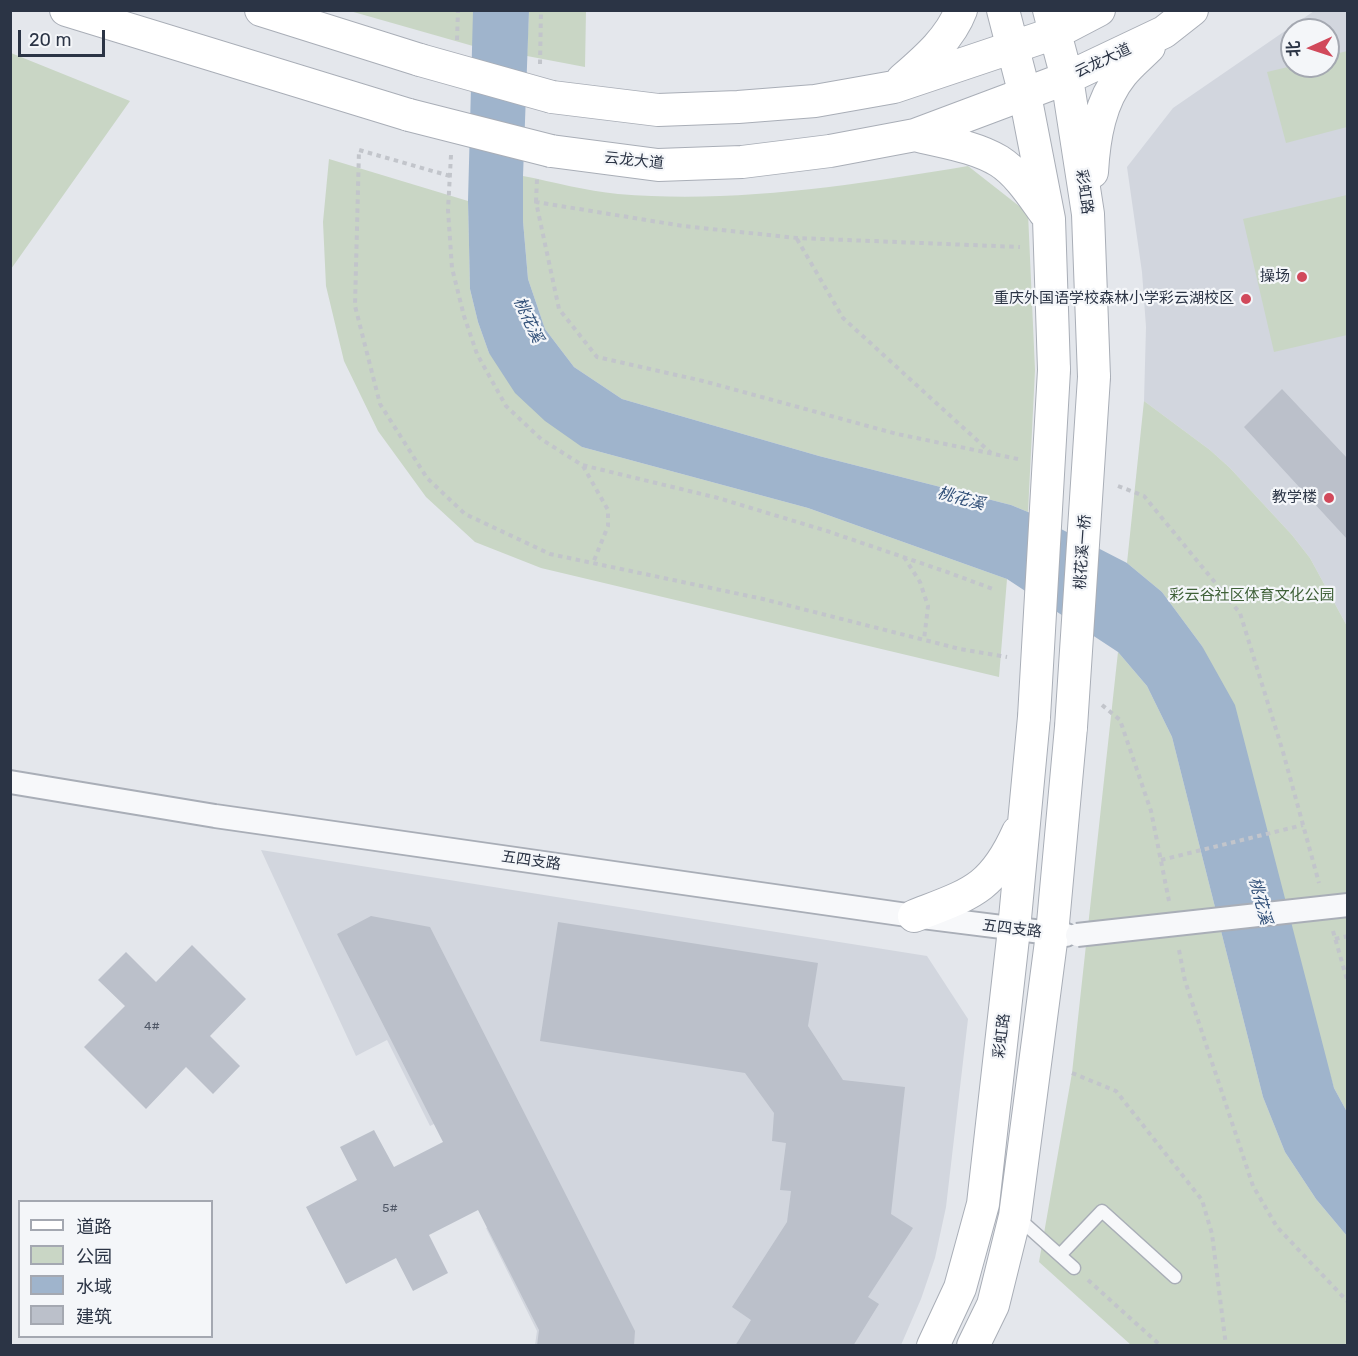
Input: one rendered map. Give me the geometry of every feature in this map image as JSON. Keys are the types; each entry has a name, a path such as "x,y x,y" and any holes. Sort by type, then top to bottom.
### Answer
{"main road":[{"name":"云龙大道","path":"66,10 409,115 551,151 658,165 742,162 830,151 915,135 1067,78 1164,32 1192,10"},
{"path":"261,10 420,60 552,97 658,110 815,101 894,87 1012,48 1052,22 1099,10"},
{"path":"894,87 933,52 956,23 961,10"},
{"path":"1003,10 1025,95 1049,219"},
{"name":"彩虹路","path":"1052,22 1067,78 1088,214 1094,376"},
{"path":"1088,214 1094,141 1104,106 1121,75 1164,32"},
{"path":"915,135 971,149 1000,162 1025,185 1049,219"},
{"name":"彩虹路","path":"933,1346 960,1288 983,1204 1014,929 1034,717 1054,370 1049,219"},
{"name":"桃花溪一桥","path":"1064,934 1071,727 1094,376"},
{"path":"914,916 969,894 990,878 1007,856 1025,817"},
{"path":"973,1346 993,1305 1015,1216 1064,934"}],"street":[{"name":"五四支路","path":"10,782 227,818 914,916 1064,934 1347,905"}],"lane":[{"path":"1060,1255 1102,1211 1175,1277"},
{"path":"1015,1216 1074,1268"}],"path":[{"path":"456,48 458,10"},
{"path":"450,176 359,150 355,306 380,404 427,478 465,514 550,554 763,599 960,649"},
{"path":"451,153 448,210 452,268 464,316 477,354 506,406 541,439 582,465 718,498 903,557 993,590"},
{"path":"1026,461 897,434 703,381 597,357 559,309 536,202 683,226 797,238 1030,247"},
{"path":"797,238 843,318 993,454"},
{"path":"582,465 608,510 608,526 593,563"},
{"path":"1113,485 1144,496 1240,613 1322,893"},
{"path":"903,557 920,582 928,606 924,640"},
{"path":"1161,860 1303,825"},
{"path":"1332,927 1347,983"},
{"path":"1335,939 1347,936"},
{"path":"1072,1073 1116,1091 1202,1200 1212,1234 1226,1346"},
{"path":"1074,1268 1161,1346"}],"shaded area":[{"name":"重庆外国语学校森林小学彩云湖校区","path":"1314,11 1347,11 1347,626 1310,558 1292,535 1230,468 1210,450 1144,401 1146,327 1142,272 1127,167 1173,108 1280,34 1280,78 1340,78 1340,18 1304,18"},
{"path":"261,850 927,956 968,1019 946,1207 935,1258 921,1299 901,1345 535,1345 537,1331 486,1228 497,1222 444,1119 430,1126 387,1040 356,1056"}],"green space":[{"path":"350,11 473,11 473,46"},
{"path":"529,11 586,11 585,67 527,56"},
{"path":"1347,51 1347,127 1286,143 1267,72 1280,69 1280,78 1340,78 1340,53"},
{"path":"11,53 130,101 11,269"},
{"path":"329,159 468,201 470,289 489,353 582,447 808,508 1007,579 999,677 541,568 475,542 426,497 378,431 344,361 326,286 323,222"},
{"path":"968,166 1028,213 1035,370 1028,512 1011,505 819,456 622,399 574,367 545,329 528,279 523,221 523,176 618,194 706,197 838,186"},
{"name":"操场","path":"1347,195 1347,335 1274,352 1243,219"},
{"name":"彩云谷社区体育文化公园","path":"1144,401 1210,450 1230,468 1292,535 1310,558 1347,626 1347,1112 1334,1088 1202,646 1162,592 1127,563"},
{"path":"1118,652 1147,686 1172,737 1263,1097 1285,1152 1316,1199 1347,1236 1347,1345 1131,1345 1039,1262 1072,1073"}],"water":[{"name":"桃花溪","path":"473,11 529,11 523,176 523,221 528,279 545,329 574,367 622,399 819,456 1011,505 1028,512 1127,563 1162,592 1202,646 1235,705 1334,1088 1347,1112 1347,1236 1316,1199 1285,1152 1263,1097 1172,737 1147,686 1118,652 1007,579 808,508 582,447 545,421 515,393 489,353 470,289 468,201"}],"building":[{"name":"教学楼","path":"1282,389 1347,458 1347,539 1244,427"},
{"path":"371,916 430,927 635,1331 634,1346 537,1346 539,1330 478,1210 429,1235 448,1273 413,1291 396,1258 346,1284 306,1207 357,1180 340,1147 374,1130 394,1167 443,1142 337,934"},
{"path":"558,922 818,963 808,1026 843,1080 905,1087 891,1214 913,1228 868,1297 879,1304 853,1346 735,1346 751,1320 732,1307 787,1222 791,1191 780,1190 786,1143 772,1141 774,1113 745,1073 540,1041"},
{"path":"192,945 246,999 210,1036 240,1066 213,1094 186,1067 146,1109 84,1047 125,1006 98,980 126,952 156,982"}],"place":[{"name":"操场","path":"1302,277"},
{"name":"重庆外国语学校森林小学彩云湖校区","path":"1246,299"},
{"name":"教学楼","path":"1329,498"}]}
